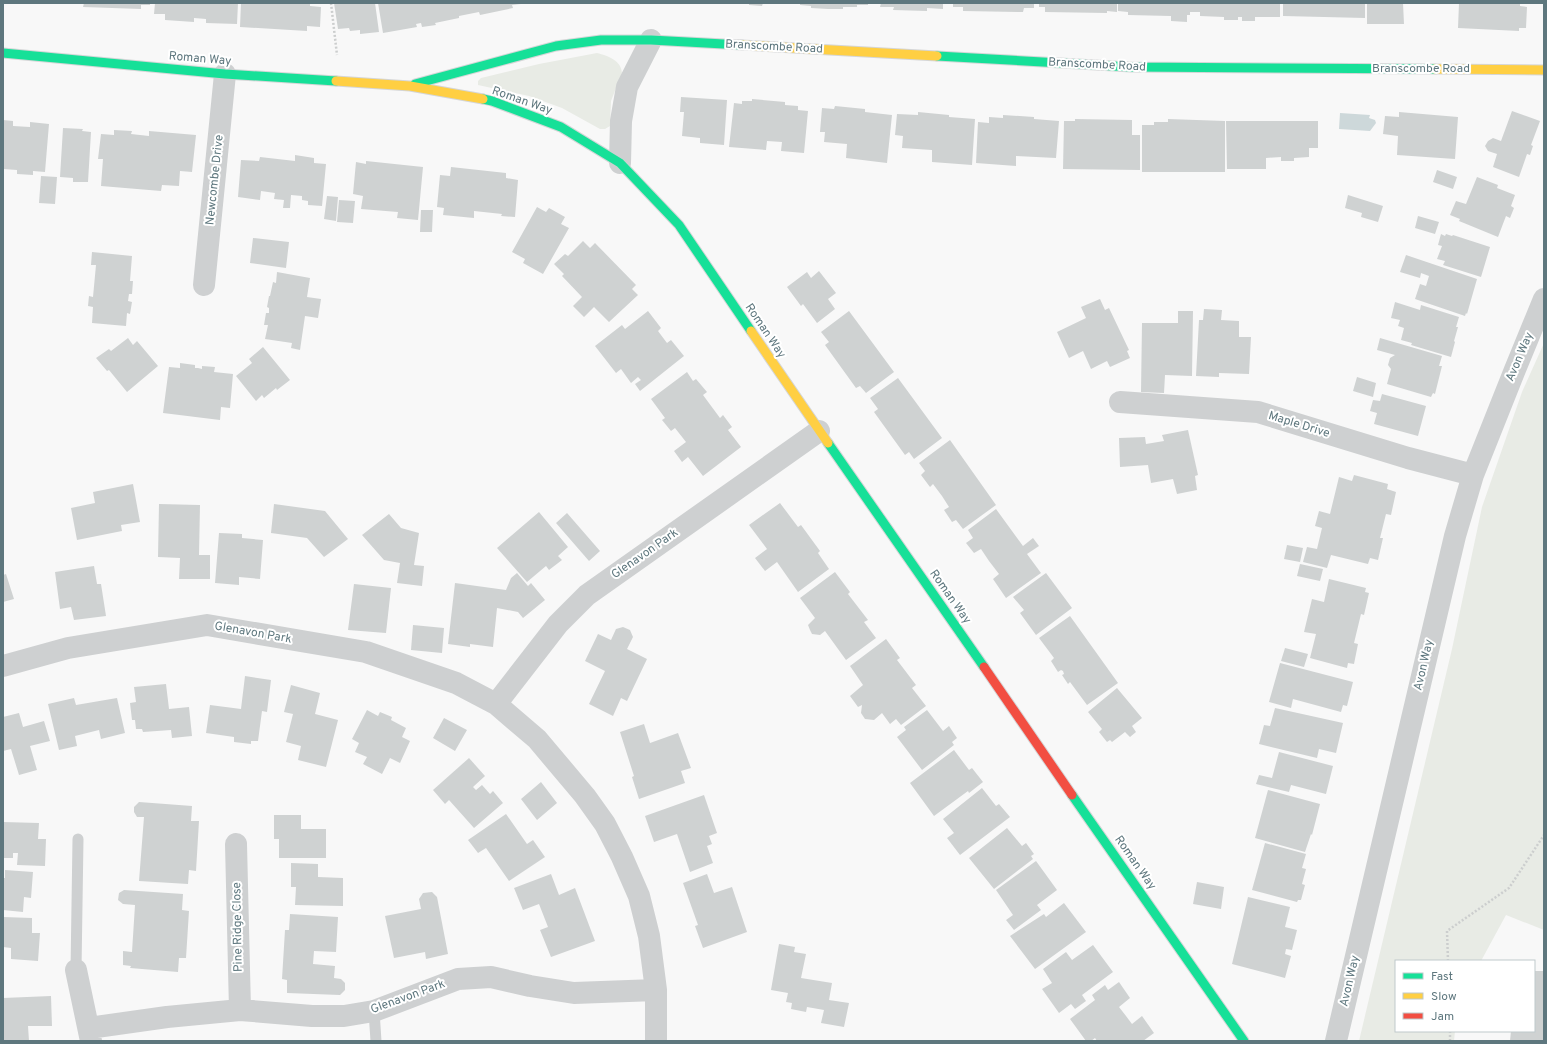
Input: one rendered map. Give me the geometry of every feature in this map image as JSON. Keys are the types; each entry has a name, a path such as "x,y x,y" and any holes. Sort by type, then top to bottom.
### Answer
{"street":[{"name":"Branscombe Road","path":"410,86 556,46 601,40 651,40 1130,67 1544,70"},
{"path":"620,163 621,121 627,87 651,40"},
{"name":"Roman Way","path":"3,53 225,74 410,86 492,101 561,127 620,163 679,225 819,432 1244,1041"},
{"name":"Newcombe Drive","path":"204,285 225,74"},
{"name":"Avon Way","path":"1336,1041 1455,536 1473,475 1544,299"},
{"name":"Maple Drive","path":"1120,402 1258,412 1408,458 1473,475"},
{"name":"Glenavon Park","path":"496,704 558,624 587,595 819,432"},
{"name":"Glenavon Park","path":"3,666 68,648 207,625 366,652 456,683 496,704 537,739 585,796 605,824 622,857 639,896 649,936 656,990 656,1041"},
{"name":"Pine Ridge Close","path":"236,844 240,1010"},
{"name":"Glenavon Park","path":"76,970 90,1035 167,1017 240,1010 312,1016 344,1016 374,1011 458,979 491,977 530,986 574,993 656,990"}],"lane":[{"path":"76,970 78,839"},
{"path":"374,1011 376,1041"}],"path":[{"path":"331,3 340,81"},
{"path":"1448,960 1447,930 1509,888 1544,835"}],"shaded area":[{"path":"597,53 609,57 617,62 622,73 611,101 610,126 605,129 600,129 562,108 529,96 478,85 478,81 481,78 539,64"},
{"path":"1340,113 1370,115 1369,118 1375,120 1376,123 1370,131 1339,129"},
{"path":"1544,343 1544,930 1506,915 1482,960 1395,960 1395,1032 1455,1032 1454,1041 1359,1041 1452,649 1482,507 1522,392"}],"building":[{"path":"84,3 150,3 150,5 141,5 141,9 83,7"},
{"path":"155,3 238,3 237,24 206,23 206,19 194,18 194,22 165,20 165,14 154,14"},
{"path":"241,3 310,3 310,6 321,7 320,27 307,26 307,31 240,27"},
{"path":"334,3 375,3 379,32 360,34 360,30 350,31 349,28 338,29"},
{"path":"378,3 521,4 512,5 513,8 480,15 479,12 459,16 459,18 435,23 436,25 422,27 421,23 416,24 417,27 383,33"},
{"path":"749,3 763,3 762,6 749,5"},
{"path":"800,3 868,3 868,5 843,7 843,9 828,9 811,8 811,6 800,5"},
{"path":"881,3 943,3 943,9 927,8 927,11 893,10 894,7 880,7"},
{"path":"953,3 1034,3 1034,8 1024,8 1023,12 963,11 963,7 953,7"},
{"path":"1039,3 1117,3 1117,12 1045,12 1045,7 1039,7"},
{"path":"1118,3 1280,3 1280,17 1255,17 1255,21 1242,21 1242,17 1238,17 1238,20 1224,20 1224,17 1200,16 1200,12 1190,12 1190,15 1187,15 1187,22 1171,21 1171,16 1128,15 1128,12 1118,11"},
{"path":"1283,3 1365,3 1365,18 1283,16"},
{"path":"1367,3 1403,3 1404,24 1367,24"},
{"path":"1459,3 1520,3 1520,6 1527,7 1526,28 1519,28 1519,31 1458,28"},
{"path":"681,97 727,100 724,145 700,143 700,138 682,136 684,112 680,112"},
{"path":"752,99 785,102 785,105 798,106 798,110 808,111 804,153 781,151 782,142 767,141 766,150 729,147 734,103 742,104 742,101 752,101"},
{"path":"835,106 865,109 865,112 892,115 887,163 846,158 847,144 824,142 825,132 820,132 822,108 834,109"},
{"path":"1512,111 1540,121 1531,145 1533,146 1530,155 1527,154 1519,177 1493,167 1497,154 1488,151 1485,146 1488,141 1493,138 1501,141"},
{"path":"918,112 975,119 972,165 932,162 932,150 902,148 903,136 895,135 897,114 918,115"},
{"path":"1399,112 1458,117 1455,159 1397,155 1398,136 1383,134 1385,116 1399,117"},
{"path":"1003,115 1034,117 1034,119 1059,121 1056,158 1016,156 1016,166 976,163 978,122 989,123 989,117 1003,118"},
{"path":"1075,119 1132,120 1132,135 1140,135 1140,170 1063,169 1064,121 1075,121"},
{"path":"1168,119 1225,121 1225,172 1142,172 1142,125 1154,125 1154,122 1168,122"},
{"path":"3,120 13,121 13,126 30,127 30,122 49,124 45,172 33,171 33,175 17,174 17,170 3,169"},
{"path":"1226,121 1318,121 1318,148 1309,148 1309,157 1294,158 1294,161 1281,161 1281,157 1266,158 1266,169 1227,169"},
{"path":"63,128 83,129 82,131 91,132 88,182 73,182 73,178 60,177"},
{"path":"114,130 132,131 131,134 149,136 149,131 196,135 192,172 180,171 179,186 162,185 161,191 101,186 103,159 98,159 101,134 114,135"},
{"path":"295,155 314,158 314,163 326,164 322,206 308,205 308,201 302,200 302,196 291,195 290,208 283,208 284,200 274,199 275,193 261,191 260,200 238,197 241,160 259,161 260,157 295,161"},
{"path":"366,161 423,167 418,220 397,218 398,212 361,209 363,196 353,194 356,162 366,164"},
{"path":"451,167 506,173 506,178 518,180 515,217 474,211 474,218 443,215 444,208 437,207 440,175 450,176"},
{"path":"1437,170 1457,177 1453,189 1433,182"},
{"path":"41,176 57,177 55,204 39,203"},
{"path":"1477,177 1498,185 1497,188 1515,195 1511,206 1514,208 1510,218 1506,216 1498,237 1459,221 1460,219 1450,215 1456,201 1466,204"},
{"path":"1348,195 1383,206 1378,222 1361,217 1362,213 1345,208"},
{"path":"327,196 338,197 336,221 324,219"},
{"path":"339,200 355,201 353,223 337,222"},
{"path":"537,207 546,212 549,208 565,217 561,224 569,228 543,274 523,263 525,259 512,252"},
{"path":"421,210 433,210 432,232 420,232"},
{"path":"1418,216 1439,222 1435,234 1415,228"},
{"path":"1441,234 1445,236 1446,234 1453,235 1490,247 1481,277 1443,265 1445,261 1437,259 1442,246 1438,245"},
{"path":"253,238 289,242 286,268 250,263"},
{"path":"583,241 590,248 595,243 636,285 632,289 638,295 609,322 594,307 584,317 573,306 582,297 562,276 564,274 554,264 565,254 568,256"},
{"path":"92,252 132,256 130,281 133,281 132,294 129,294 128,301 132,302 130,314 127,313 126,326 92,323 93,307 88,306 89,296 93,297 96,265 91,265"},
{"path":"1406,255 1477,279 1467,314 1466,313 1465,316 1415,299 1420,284 1426,286 1429,276 1421,273 1420,278 1400,272"},
{"path":"819,271 836,293 828,299 835,309 817,323 803,304 801,306 787,287 807,272 811,278"},
{"path":"277,272 310,278 307,297 321,299 318,318 305,316 300,350 291,348 292,343 265,339 268,325 264,325 266,313 269,313 269,308 267,307 273,282 276,283"},
{"path":"1100,299 1105,310 1109,308 1129,350 1127,351 1130,358 1110,367 1107,361 1091,369 1083,351 1069,358 1057,332 1086,318 1081,307"},
{"path":"1395,302 1420,310 1421,305 1459,317 1451,357 1411,345 1412,343 1401,340 1404,328 1398,326 1400,320 1391,318"},
{"path":"1204,309 1222,310 1221,320 1239,321 1239,337 1251,337 1249,374 1219,373 1219,377 1196,376 1199,320 1203,320"},
{"path":"648,311 661,328 658,331 667,343 671,340 684,356 640,391 635,384 641,380 638,377 631,383 621,369 616,373 595,346 622,325 625,329"},
{"path":"849,311 894,372 866,393 860,386 856,388 825,345 829,342 821,332"},
{"path":"1178,311 1193,311 1192,376 1165,375 1164,393 1141,392 1142,323 1178,323"},
{"path":"128,338 133,345 137,341 158,366 127,392 109,370 107,371 96,358 109,349 111,351"},
{"path":"1380,338 1442,356 1439,366 1442,366 1435,394 1433,393 1431,397 1387,384 1391,369 1388,365 1390,358 1395,355 1377,350"},
{"path":"263,347 290,380 277,390 276,388 264,398 262,395 256,401 236,376 252,363 249,359"},
{"path":"180,363 195,365 195,368 202,369 202,366 215,367 214,372 233,374 230,408 221,407 220,420 163,413 169,367 180,368"},
{"path":"687,372 693,381 696,379 707,392 703,395 720,418 723,415 732,427 728,430 741,447 703,476 688,457 682,462 674,451 686,442 675,428 671,431 662,420 665,418 651,399"},
{"path":"1357,377 1376,383 1373,397 1353,391"},
{"path":"898,378 942,438 914,459 909,452 905,455 874,412 878,409 870,398"},
{"path":"1382,394 1426,406 1418,436 1374,424 1377,413 1370,411 1373,400 1380,401"},
{"path":"1188,430 1198,475 1195,476 1197,490 1177,494 1173,479 1151,483 1148,465 1120,467 1119,438 1145,437 1146,444 1164,441 1162,435"},
{"path":"950,440 996,505 963,529 956,520 952,522 944,510 949,507 933,484 930,487 921,475 925,471 919,463"},
{"path":"1354,475 1388,484 1387,489 1396,492 1391,515 1386,514 1380,538 1383,538 1378,560 1370,558 1368,564 1331,555 1327,568 1303,562 1307,547 1317,549 1322,528 1315,526 1319,511 1330,514 1339,477 1352,481"},
{"path":"133,484 140,522 121,525 122,531 77,540 71,508 95,503 93,492"},
{"path":"780,503 798,527 801,525 820,551 818,553 829,569 798,592 777,562 765,571 755,558 767,549 749,525"},
{"path":"159,504 200,505 199,555 210,555 210,579 179,579 180,558 158,557"},
{"path":"274,504 325,511 348,539 324,557 307,538 271,533"},
{"path":"996,509 1023,546 1033,538 1039,546 1027,554 1041,573 1006,598 993,579 999,574 981,549 974,553 966,543 973,538 968,530"},
{"path":"539,512 568,547 558,556 562,560 549,570 546,566 527,582 497,548"},
{"path":"567,513 600,551 589,561 556,523"},
{"path":"389,514 401,528 419,533 414,565 424,566 422,586 397,583 400,563 384,560 362,535"},
{"path":"219,533 242,534 242,538 263,540 260,579 239,577 239,585 215,583"},
{"path":"1287,545 1303,548 1300,562 1284,559"},
{"path":"1300,564 1323,569 1320,581 1297,576"},
{"path":"94,566 97,584 101,584 106,616 74,620 71,607 60,609 55,572"},
{"path":"835,572 850,592 848,594 868,620 864,622 876,638 846,660 825,631 820,635 812,634 808,625 815,618 800,598"},
{"path":"517,573 528,586 531,583 545,600 523,618 518,612 497,608 493,647 470,644 470,647 448,644 455,583 506,590 511,578"},
{"path":"1046,573 1072,608 1036,635 1020,613 1024,610 1013,597"},
{"path":"6,574 14,599 3,602 3,575"},
{"path":"1329,579 1366,588 1365,592 1369,593 1364,615 1361,614 1354,643 1358,644 1354,664 1348,663 1347,668 1310,658 1316,634 1304,632 1312,599 1324,602"},
{"path":"354,584 391,588 386,633 348,630"},
{"path":"1070,616 1118,683 1087,705 1070,682 1068,684 1062,675 1064,674 1063,671 1061,670 1058,672 1051,661 1054,658 1039,638"},
{"path":"413,625 444,628 442,653 411,650"},
{"path":"623,627 630,630 633,637 627,649 647,659 627,701 621,698 613,716 589,704 605,671 585,661 598,634 611,640 616,629"},
{"path":"886,639 900,658 897,660 916,685 912,688 926,706 901,725 896,719 890,724 882,713 874,720 865,719 861,713 862,705 858,707 850,696 863,685 850,666"},
{"path":"1285,648 1308,654 1304,667 1281,661"},
{"path":"1280,663 1353,682 1347,706 1343,705 1341,712 1293,699 1291,708 1269,702"},
{"path":"245,676 271,680 267,712 262,711 258,741 251,741 251,744 234,742 234,737 206,733 210,705 241,709"},
{"path":"166,684 169,709 189,707 192,736 172,738 171,730 143,732 142,729 136,729 135,720 132,720 130,703 136,702 134,687"},
{"path":"291,685 320,693 315,714 338,720 326,767 298,760 301,746 286,742 293,714 284,712"},
{"path":"1117,688 1142,718 1132,726 1136,732 1130,737 1125,732 1112,742 1110,740 1107,742 1099,732 1102,729 1088,712"},
{"path":"74,698 76,705 117,698 125,733 101,739 99,730 75,736 77,746 59,750 48,704"},
{"path":"1275,708 1343,723 1336,753 1319,749 1317,758 1259,744 1264,725 1270,726"},
{"path":"367,710 378,716 380,712 392,717 391,720 406,728 402,737 410,741 400,763 390,758 382,774 363,764 367,757 355,752 359,743 352,739"},
{"path":"927,710 943,731 949,726 957,738 952,742 954,745 922,770 897,737 906,730 904,727"},
{"path":"19,713 23,727 44,721 50,741 30,746 37,770 19,775 11,749 3,751 3,717"},
{"path":"444,718 467,730 455,751 433,738"},
{"path":"644,724 650,743 678,733 691,768 681,771 685,783 639,799 632,777 634,776 620,732"},
{"path":"954,750 969,770 972,768 983,782 934,816 910,783"},
{"path":"1279,752 1333,766 1326,794 1291,785 1289,792 1256,784 1259,775 1272,778"},
{"path":"469,758 485,776 473,787 476,790 482,785 490,794 493,791 503,803 474,828 449,800 445,804 433,790"},
{"path":"541,782 557,803 537,820 521,799"},
{"path":"982,788 996,806 999,804 1010,817 960,855 947,838 954,833 943,819"},
{"path":"1268,790 1320,804 1312,835 1311,834 1305,852 1255,838"},
{"path":"704,795 717,833 709,836 712,844 707,846 713,863 690,872 677,834 654,842 645,816"},
{"path":"139,802 192,806 191,821 199,821 196,871 189,870 188,884 139,881 144,817 137,817 134,812 134,807"},
{"path":"506,814 527,844 533,840 545,857 509,881 486,848 478,853 468,840"},
{"path":"274,815 301,815 301,829 326,829 326,858 279,858 279,839 274,839"},
{"path":"3,822 39,823 38,839 46,839 45,866 17,865 18,853 13,853 13,858 3,858"},
{"path":"1007,828 1022,846 1026,843 1034,854 1031,856 1033,859 994,889 969,858"},
{"path":"1265,843 1306,854 1302,868 1306,869 1302,884 1305,885 1301,900 1298,900 1297,902 1252,890"},
{"path":"1036,861 1057,890 1037,905 1041,910 1014,930 1006,920 1013,915 996,890"},
{"path":"291,863 318,864 318,877 343,878 343,906 295,905 296,887 291,887"},
{"path":"5,870 33,872 31,898 24,897 23,912 3,910 3,878 5,878"},
{"path":"551,874 559,895 575,888 595,941 551,957 540,930 548,927 539,904 523,910 514,888"},
{"path":"707,874 714,893 732,887 747,932 703,948 695,926 698,925 683,883"},
{"path":"1197,882 1224,887 1221,909 1193,904"},
{"path":"124,890 183,894 182,910 189,911 186,958 179,958 178,972 130,968 131,966 123,965 123,951 132,952 135,905 123,904 118,900 119,893"},
{"path":"432,892 437,897 448,954 426,959 425,952 394,958 385,916 421,909 419,899 423,893"},
{"path":"1248,897 1290,907 1285,927 1297,930 1292,950 1286,949 1285,954 1291,956 1285,978 1232,964"},
{"path":"1064,903 1086,932 1035,969 1010,936 1044,914 1046,917"},
{"path":"290,914 338,917 336,952 314,951 313,964 335,966 334,978 341,979 345,983 345,990 340,995 287,993 287,980 282,979 285,930 289,930"},
{"path":"3,917 32,918 32,933 40,933 38,961 11,959 11,948 3,947"},
{"path":"779,944 795,947 794,952 806,954 801,978 832,983 829,1000 849,1003 844,1027 821,1023 824,1010 807,1007 806,1012 791,1009 792,1003 786,1002 788,993 771,990"},
{"path":"1093,945 1113,972 1082,995 1086,1001 1075,1009 1071,1004 1059,1013 1042,989 1052,983 1043,969 1066,952 1072,960"},
{"path":"1535,971 1544,971 1544,1041 1510,1041 1511,1032 1535,1032"},
{"path":"1119,982 1130,998 1119,1007 1132,1024 1142,1016 1154,1033 1143,1041 1097,1041 1095,1038 1091,1041 1086,1041 1070,1019 1095,1000 1092,995 1105,985 1108,990"},
{"path":"51,996 52,1026 28,1026 29,1041 3,1041 3,998"}],"traffic: fast":[{"path":"415,84 556,46 601,40 651,40 742,45"},
{"path":"3,53 225,74 336,81"},
{"path":"937,56 1131,67 1435,69"},
{"path":"483,99 561,127 620,163 679,225 751,331"},
{"path":"828,443 984,667"},
{"path":"1072,795 1244,1041"}],"traffic: slow":[{"path":"742,45 937,56"},
{"path":"1435,69 1544,70"},
{"path":"336,81 410,86 483,99"},
{"path":"751,331 828,443"}],"traffic: jam":[{"path":"984,667 1072,795"}]}
